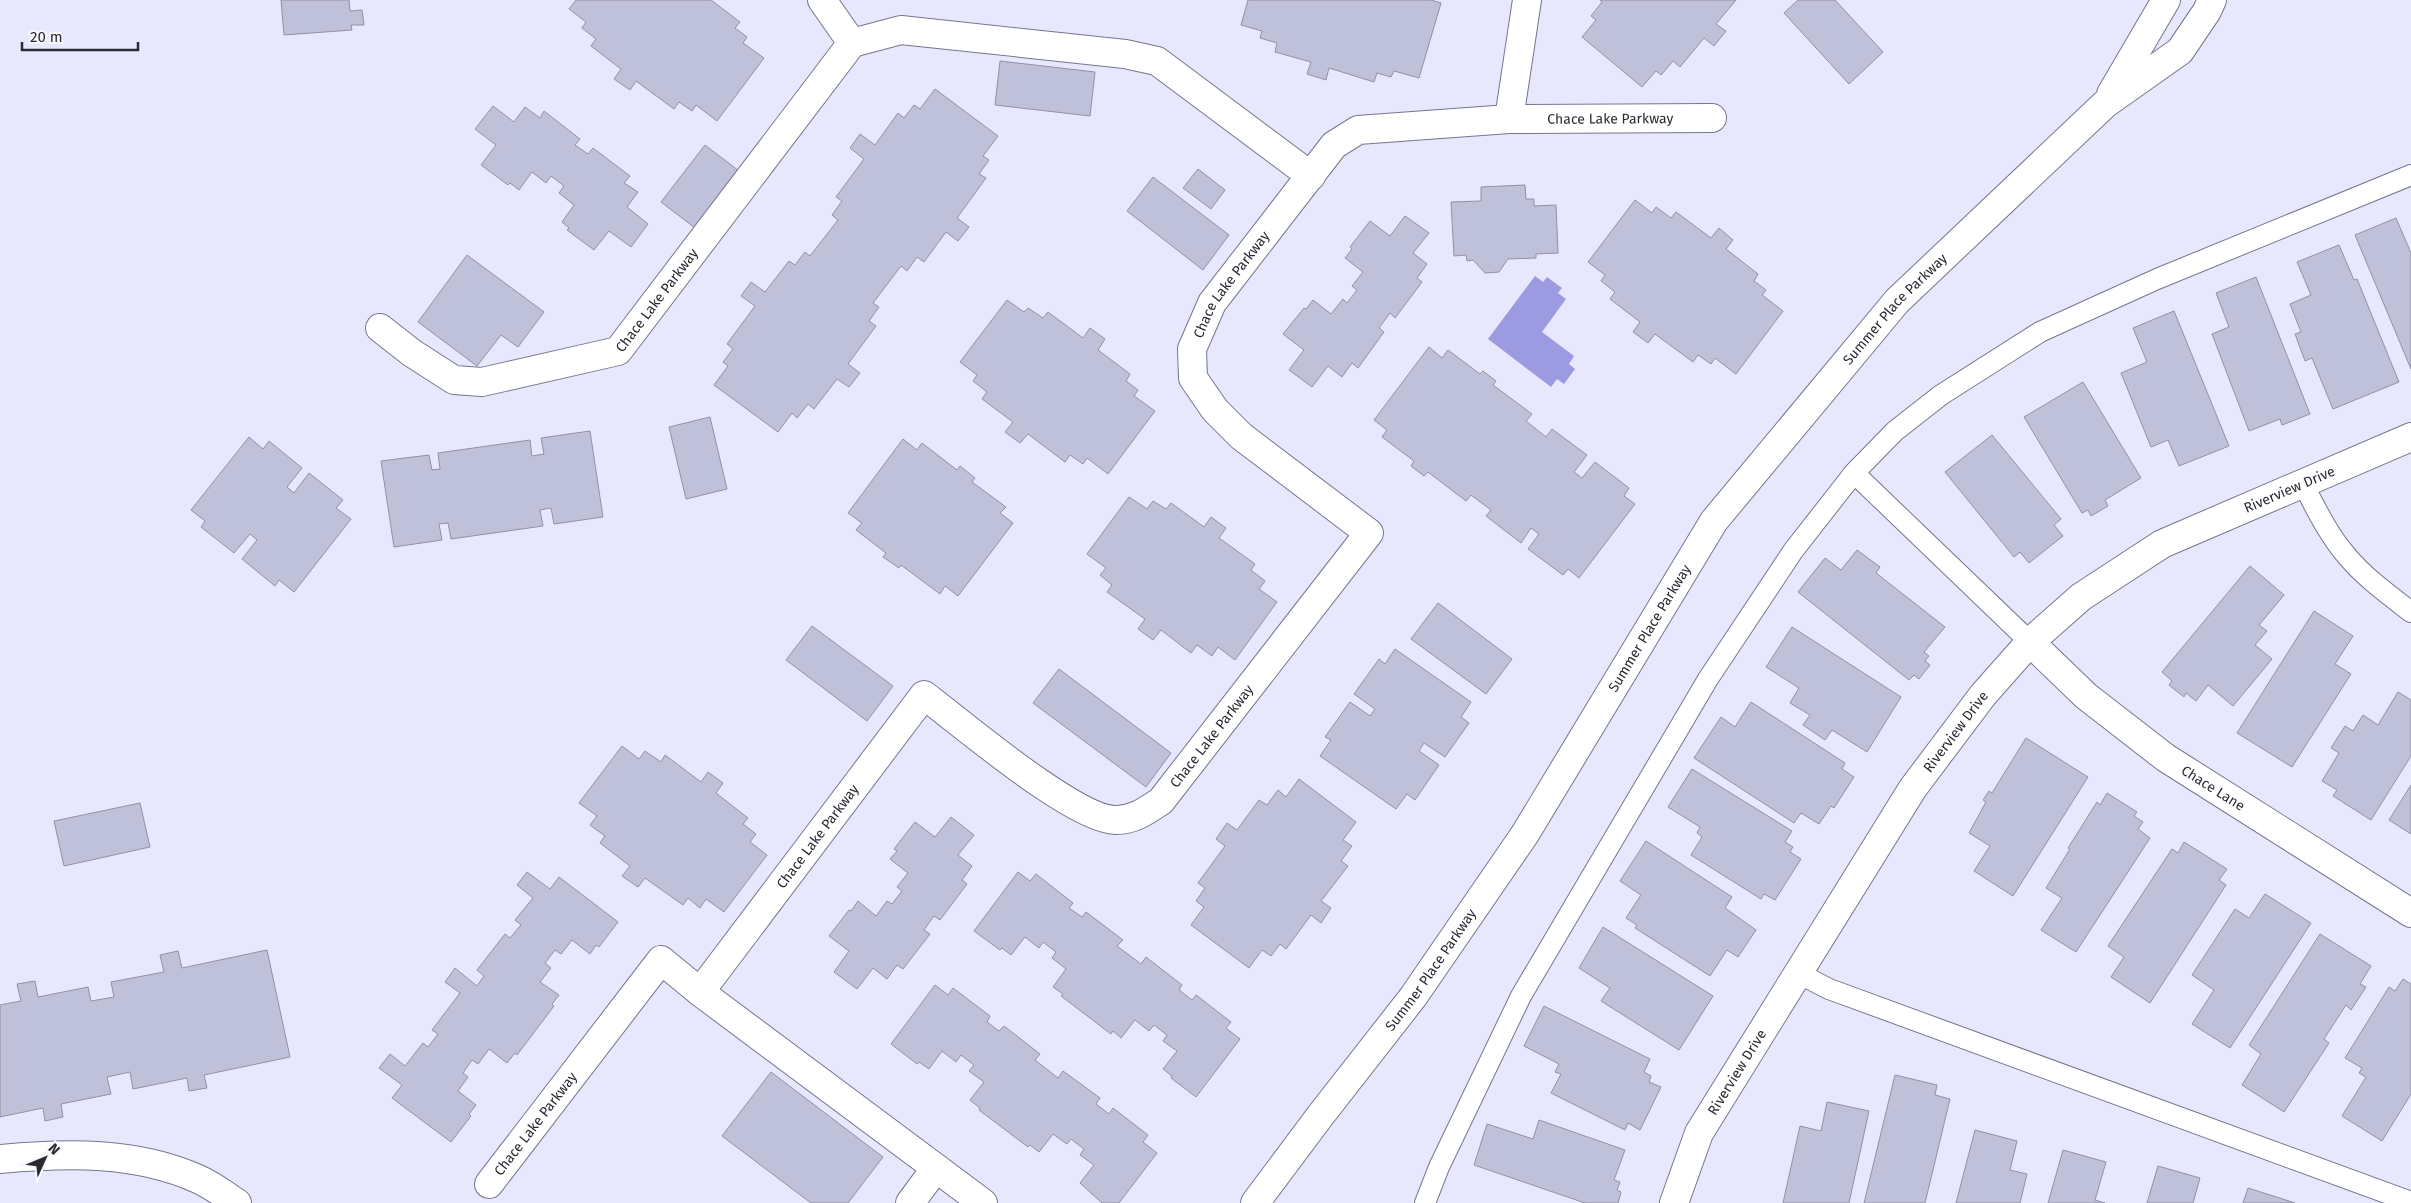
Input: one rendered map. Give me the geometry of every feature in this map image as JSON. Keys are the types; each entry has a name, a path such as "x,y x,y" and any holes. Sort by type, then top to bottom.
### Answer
{"street":[{"path":"822,0 852,43 901,30 1125,54 1157,61 1311,176"},
{"path":"1509,120 1527,0"},
{"name":"Summer Place Parkway","path":"2105,104 2166,0"},
{"name":"Summer Place Parkway","path":"1255,1203 1413,997 1526,834 1714,521 1897,301 2105,104 2180,51 2207,11 2212,0"},
{"name":"Chace Lake Parkway","path":"380,328 412,353 454,380 482,382 618,351 852,43"},
{"name":"Chace Lake Parkway","path":"700,992 924,695 1054,793 1090,814 1115,820 1140,816 1161,801 1369,532 1241,436 1215,410 1193,378 1192,349 1212,303 1334,145 1358,130 1509,120 1712,118"},
{"name":"Riverview Drive","path":"1674,1203 1699,1133 1914,788 1983,695 2030,642 2081,597 2162,544 2302,482 2411,437"},
{"name":"Chace Lane","path":"2030,642 2086,696 2166,758 2411,913"},
{"name":"Chace Lake Parkway","path":"489,1184 660,960 700,992 983,1203"},
{"path":"0,1159 46,1155 98,1155 147,1161 199,1179 237,1203"},
{"path":"910,1203 936,1168"}],"lane":[{"path":"1425,1203 1439,1167 1526,988 1708,679 1793,551 1854,473 1895,430 1941,394 2040,332 2157,279 2411,175"},
{"path":"1854,473 2030,642"},
{"path":"2302,482 2318,512 2347,556 2384,591 2411,612"},
{"path":"1798,973 1839,992 2411,1202"}],"shaded area":[{"path":"1535,276 1543,282 1547,277 1562,288 1558,293 1566,299 1542,332 1574,356 1569,364 1575,369 1564,384 1557,379 1551,387 1488,339"}],"building":[{"path":"281,0 349,0 350,11 362,10 364,25 351,25 352,30 284,35"},
{"path":"576,0 711,0 740,22 735,28 747,37 743,43 764,58 717,121 696,105 692,111 679,102 674,109 636,81 630,90 614,79 621,69 591,46 596,39 582,28 586,22 569,9"},
{"path":"1248,0 1431,0 1441,3 1419,78 1394,71 1391,77 1377,73 1374,82 1329,68 1326,80 1307,74 1311,62 1275,52 1277,43 1260,38 1262,31 1241,25"},
{"path":"1600,0 1736,0 1716,24 1726,31 1714,46 1704,38 1680,67 1673,61 1661,75 1656,71 1642,87 1582,37 1596,20 1591,16 1602,2"},
{"path":"1798,0 1835,0 1883,52 1849,84 1784,13"},
{"path":"1000,61 1095,72 1090,116 995,105"},
{"path":"935,89 998,136 983,156 989,160 979,174 986,178 957,218 969,227 958,241 946,232 924,262 917,257 907,271 901,266 873,303 879,307 869,321 876,326 848,364 860,373 849,387 837,379 814,409 808,404 797,418 792,413 778,432 714,385 728,366 723,362 733,349 727,344 755,306 741,296 751,282 765,292 789,261 795,265 805,252 810,256 838,220 832,215 842,201 836,197 864,159 850,148 860,134 875,145 898,113 904,118 914,105 920,109"},
{"path":"493,106 514,122 525,107 540,118 544,111 580,139 575,145 588,154 593,148 630,176 624,183 638,192 627,207 648,224 631,247 609,231 594,250 567,230 569,228 562,222 574,205 559,193 564,186 551,176 546,183 532,172 519,190 510,183 508,185 481,165 496,145 475,129"},
{"path":"705,145 739,171 695,228 661,202"},
{"path":"1198,169 1225,190 1211,209 1183,188"},
{"path":"1153,177 1229,235 1203,270 1127,211"},
{"path":"1525,185 1526,199 1534,199 1534,206 1556,205 1558,253 1536,254 1536,258 1508,259 1499,272 1485,273 1473,260 1467,261 1466,255 1454,256 1451,202 1481,201 1481,187"},
{"path":"1635,200 1652,213 1656,207 1671,218 1676,212 1711,238 1719,228 1733,240 1726,249 1758,274 1754,281 1766,290 1762,295 1783,311 1736,374 1715,358 1711,364 1698,355 1693,362 1655,334 1648,343 1633,332 1640,322 1610,299 1615,292 1601,281 1605,275 1588,262"},
{"path":"1405,216 1429,233 1413,253 1427,264 1417,278 1422,282 1395,318 1390,313 1379,328 1384,332 1358,368 1352,363 1342,377 1328,366 1312,387 1289,370 1304,350 1283,334 1313,300 1331,314 1343,299 1347,303 1357,290 1352,286 1363,272 1345,258 1352,249 1350,247 1370,221 1390,236"},
{"path":"2396,218 2411,253 2411,369 2355,235"},
{"path":"2339,245 2354,280 2357,279 2399,382 2333,409 2312,358 2305,361 2295,334 2301,332 2290,304 2311,295 2297,262"},
{"path":"467,255 544,312 518,347 501,335 477,366 418,322"},
{"path":"2256,277 2310,414 2282,425 2280,419 2249,431 2212,334 2229,327 2216,293"},
{"path":"1007,300 1024,312 1028,308 1043,318 1048,312 1083,338 1090,328 1105,339 1098,350 1130,374 1126,381 1138,390 1134,396 1155,411 1108,474 1087,458 1083,464 1070,455 1065,462 1028,434 1020,443 1005,432 1013,422 982,399 987,392 973,381 977,375 960,362"},
{"path":"2174,311 2229,446 2179,466 2168,440 2151,447 2121,373 2147,362 2133,328"},
{"path":"1429,347 1442,358 1448,350 1480,374 1483,371 1496,381 1493,385 1532,414 1526,421 1546,437 1552,429 1587,455 1574,472 1582,478 1595,462 1629,488 1624,496 1635,504 1579,578 1568,569 1563,575 1528,549 1539,534 1531,528 1521,543 1486,516 1491,510 1471,495 1466,501 1428,472 1424,476 1411,466 1414,461 1382,437 1387,430 1374,420"},
{"path":"2083,382 2141,478 2105,500 2108,506 2091,516 2088,510 2082,513 2024,417"},
{"path":"710,417 727,489 686,499 669,427"},
{"path":"590,431 603,517 554,524 551,508 540,510 543,526 451,539 448,523 439,524 442,540 394,547 381,461 429,455 432,470 440,469 438,453 530,440 532,456 544,454 541,438"},
{"path":"1992,435 2061,519 2054,525 2063,536 2029,563 2020,552 2014,557 1945,472"},
{"path":"249,437 263,449 269,441 302,468 287,487 294,493 309,473 343,500 336,508 351,519 294,592 279,580 275,586 242,559 257,540 250,534 234,553 201,527 205,521 191,510"},
{"path":"903,439 917,450 922,443 957,470 960,466 975,478 972,482 1006,507 1000,513 1013,523 958,596 945,586 940,594 901,565 899,568 883,557 886,553 856,530 862,523 848,513"},
{"path":"1129,497 1147,509 1153,501 1166,509 1171,503 1204,527 1211,517 1226,528 1219,538 1255,564 1251,570 1265,581 1259,589 1277,602 1235,660 1218,647 1212,656 1197,645 1191,653 1161,630 1153,640 1138,629 1145,619 1107,592 1112,585 1100,575 1106,568 1087,554"},
{"path":"1857,550 1880,567 1876,573 1945,627 1924,652 1929,656 1925,661 1930,665 1919,679 1914,675 1909,680 1798,592 1825,558 1841,570"},
{"path":"2250,566 2284,595 2259,625 2267,631 2255,645 2272,659 2233,706 2208,685 2196,701 2186,693 2184,697 2169,685 2172,681 2162,672"},
{"path":"1438,603 1512,659 1486,694 1411,639"},
{"path":"2314,611 2353,636 2335,664 2351,674 2292,767 2237,733"},
{"path":"812,626 893,686 867,721 786,660"},
{"path":"1792,627 1901,697 1867,752 1832,730 1825,740 1803,725 1810,715 1790,703 1799,688 1766,667"},
{"path":"1395,649 1471,702 1461,717 1469,723 1445,757 1424,743 1419,751 1439,765 1415,800 1407,794 1396,809 1320,756 1331,740 1325,737 1350,702 1370,716 1375,709 1354,694 1379,659 1385,664"},
{"path":"1059,669 1171,753 1146,787 1033,703"},
{"path":"2398,692 2411,700 2411,756 2371,820 2333,796 2337,790 2322,781 2339,753 2331,748 2345,726 2353,731 2363,715 2378,725"},
{"path":"1751,702 1845,763 1842,769 1854,777 1834,808 1831,806 1819,824 1801,813 1794,823 1694,758 1721,717 1735,727"},
{"path":"2026,738 2088,777 2013,896 1974,871 1990,846 1969,833 1986,802 1983,800 1989,791 1992,793"},
{"path":"622,746 639,759 645,751 661,762 665,755 701,782 708,772 723,783 716,793 748,818 743,824 756,834 750,842 767,855 724,912 706,899 700,908 688,898 683,905 645,878 638,887 622,876 630,866 600,843 605,836 590,825 597,816 579,803"},
{"path":"1692,769 1792,831 1785,842 1793,847 1790,852 1801,859 1775,900 1764,894 1761,899 1691,855 1702,837 1697,833 1700,827 1668,807"},
{"path":"1299,779 1356,822 1343,840 1352,846 1341,861 1348,866 1321,901 1331,908 1321,923 1311,915 1286,949 1280,944 1271,956 1262,950 1249,968 1191,925 1204,907 1196,901 1205,888 1198,883 1225,846 1216,839 1227,823 1237,830 1259,800 1267,805 1278,790 1286,797"},
{"path":"2411,785 2411,834 2389,820"},
{"path":"2107,793 2137,812 2134,816 2143,822 2138,829 2150,838 2076,952 2041,930 2062,898 2046,888 2097,802 2100,805"},
{"path":"140,803 150,847 64,866 54,821"},
{"path":"951,817 974,835 958,855 972,866 962,880 967,884 940,920 934,916 924,930 930,934 903,969 897,965 887,979 873,968 857,989 834,972 849,951 829,936 858,901 876,916 887,901 892,904 902,891 897,887 908,873 890,859 897,851 894,849 915,822 935,837"},
{"path":"1646,841 1732,897 1725,908 1756,930 1738,957 1727,950 1710,976 1635,928 1637,925 1626,918 1641,895 1620,881"},
{"path":"2184,842 2227,869 2219,880 2226,885 2150,1003 2111,977 2124,957 2108,946 2172,849 2178,853"},
{"path":"527,872 550,889 559,877 618,922 599,947 596,945 590,954 572,940 561,954 555,950 545,963 551,968 540,982 559,995 552,1004 554,1006 517,1055 515,1053 507,1063 489,1049 478,1064 472,1060 463,1073 468,1077 458,1091 476,1105 469,1114 471,1116 451,1142 392,1098 402,1085 379,1068 390,1054 405,1066 423,1043 428,1047 438,1034 432,1030 460,993 445,982 455,968 477,986 484,976 477,970 505,934 510,938 521,925 515,920 533,898 517,885"},
{"path":"1018,872 1030,881 1036,874 1073,903 1069,908 1082,917 1086,912 1123,940 1117,946 1141,964 1146,957 1182,985 1179,990 1192,1000 1196,995 1231,1022 1226,1028 1240,1039 1196,1097 1171,1078 1172,1076 1163,1069 1177,1051 1163,1041 1167,1035 1154,1025 1149,1031 1135,1020 1121,1038 1113,1031 1111,1034 1061,996 1063,994 1053,987 1066,969 1052,958 1056,952 1043,942 1039,948 1025,937 1011,955 1002,948 1000,950 974,931"},
{"path":"2265,894 2311,923 2230,1048 2192,1024 2214,990 2192,975 2235,909 2249,918"},
{"path":"1603,927 1713,996 1679,1050 1601,1001 1610,988 1579,968"},
{"path":"2320,934 2371,966 2360,984 2366,987 2351,1010 2346,1005 2324,1039 2329,1043 2284,1112 2242,1085 2261,1054 2249,1045"},
{"path":"267,950 290,1057 204,1075 207,1088 189,1091 187,1078 133,1089 130,1072 107,1077 111,1094 61,1104 63,1117 45,1121 43,1108 0,1117 0,1005 21,1001 17,984 35,981 38,997 88,987 91,1001 114,997 111,982 164,972 160,955 178,951 182,968"},
{"path":"2403,979 2411,984 2411,1094 2382,1141 2342,1116 2366,1077 2359,1073 2362,1068 2345,1058 2389,987 2395,991"},
{"path":"935,985 948,995 953,988 990,1016 987,1022 999,1031 1004,1026 1040,1054 1035,1060 1058,1078 1063,1071 1100,1098 1096,1104 1109,1114 1113,1108 1148,1135 1143,1142 1157,1153 1119,1203 1102,1203 1080,1183 1094,1165 1080,1155 1084,1149 1071,1139 1067,1144 1053,1134 1039,1152 1030,1145 1028,1147 979,1110 980,1108 970,1100 984,1082 969,1071 974,1065 961,1055 956,1062 942,1051 929,1069 919,1062 917,1064 891,1044"},
{"path":"1544,1006 1650,1059 1644,1072 1651,1076 1649,1082 1661,1087 1640,1130 1628,1123 1625,1130 1551,1093 1561,1074 1555,1072 1559,1064 1524,1046"},
{"path":"771,1072 883,1157 848,1203 811,1203 722,1136"},
{"path":"1895,1075 1937,1085 1935,1095 1950,1099 1925,1203 1864,1203"},
{"path":"1827,1102 1869,1111 1849,1203 1783,1203 1800,1126 1821,1131"},
{"path":"1539,1120 1625,1150 1614,1180 1620,1182 1617,1190 1621,1192 1618,1203 1585,1203 1474,1165 1487,1124 1533,1139"},
{"path":"1975,1130 2017,1141 2010,1170 2027,1174 2020,1203 1956,1203"},
{"path":"2063,1150 2106,1162 2095,1200 2105,1203 2048,1203"},
{"path":"2158,1166 2200,1178 2193,1203 2147,1203"},
{"path":"2248,1188 2289,1201 2295,1203 2243,1203"}]}
